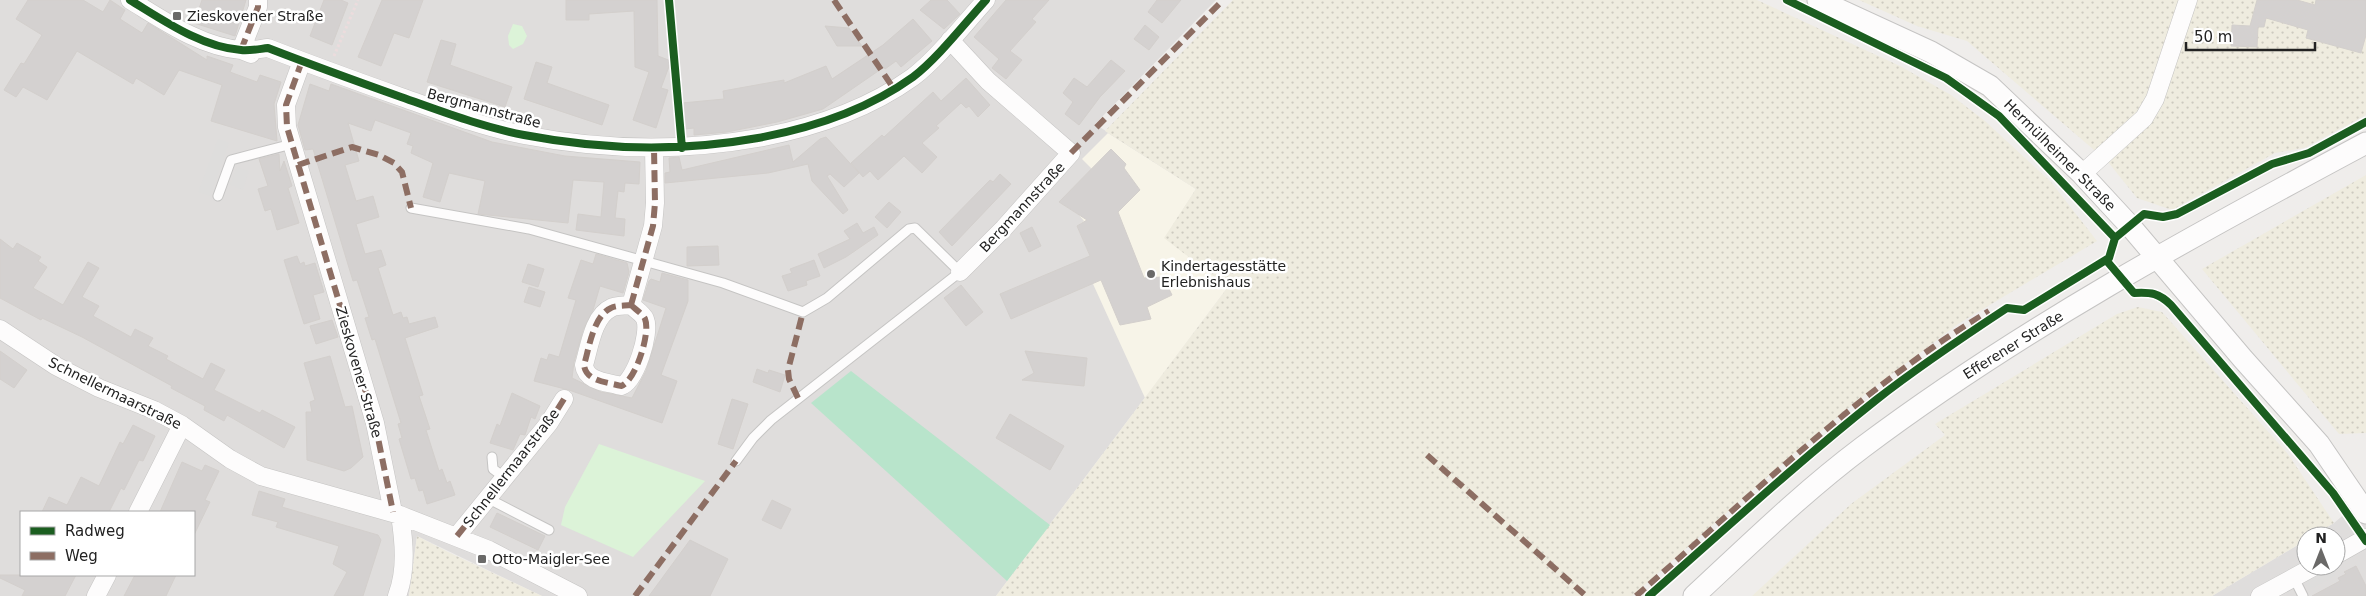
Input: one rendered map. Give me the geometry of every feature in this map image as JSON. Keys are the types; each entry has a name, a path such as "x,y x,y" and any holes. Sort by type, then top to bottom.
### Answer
{"street":[{"name":"Bergmannstraße","path":"130,0 194,37 300,66 328,71 432,108 523,135 606,147 654,148 682,148 788,133 855,111 914,76 986,0"},
{"path":"241,50 258,7 258,0"},
{"name":"Hermülheimer Straße","path":"1818,0 1931,52 1990,86 2082,174 2131,227 2319,444 2366,513"},
{"path":"2082,174 2144,118 2155,100 2188,0"},
{"name":"Bergmannstraße","path":"950,40 988,81 1071,153 1004,228 960,272"},
{"name":"Bergmannstraße","path":"241,50 268,48 300,66"},
{"name":"Zieskovener Straße","path":"300,66 286,105 287,127 375,423 404,541 404,562 397,596"},
{"name":"Efferener Straße","path":"1694,596 1824,478 1863,447 1954,382 2156,258 2366,143"},
{"path":"631,305 644,262 655,203 654,148"},
{"path":"631,305 645,317 647,328 646,338 630,381 621,386 589,377 584,372 584,365 598,322 611,307 631,305"},
{"name":"Schnellermaarstraße","path":"0,329 56,366 99,388 154,410 182,425 230,459 261,476 397,513 457,536 578,596"},
{"name":"Schnellermaarstraße","path":"457,536 549,423 564,399"},
{"path":"139,511 182,425"},
{"path":"2346,549 2366,538"},
{"path":"96,596 106,576"},
{"path":"2260,596 2298,576"}],"lane":[{"path":"218,196 231,160 292,144"},
{"path":"411,208 530,229 723,283 803,312 827,298 909,229 914,228 960,272 771,420 753,438 736,461"},
{"path":"492,458 493,469 504,477"},
{"path":"487,498 550,530"},
{"path":"2294,578 2303,596"}],"path":[{"path":"328,71 358,0"}],"shaded area":[{"path":"0,0 1216,0 1095,124 1196,189 1165,238 1228,287 996,596 542,596 417,536 409,596 0,596"},
{"path":"1233,0 1757,0 1900,66 1951,95 1985,121 2051,182 2097,241 1958,324 1867,393 1803,446 1632,596 996,596 1228,287 1164,238 1196,189 1105,131"},
{"path":"1859,0 2366,0 2366,115 2304,148 2275,153 2172,210 2137,198 2108,162 1967,41 1917,26"},
{"name":"Kindertagesstätte Erlebnishaus","path":"1108,133 1196,189 1165,238 1228,287 1145,398 1083,262 1091,259 1077,226 1084,221 1079,215 1059,202 1092,169 1082,159"},
{"path":"218,139 229,143 210,196 198,192"},
{"path":"237,167 249,171 243,190 230,185"},
{"path":"2366,175 2366,433 2339,434 2202,269"},
{"path":"2138,307 2162,312 2288,454 2334,523 2329,526 2296,526 2296,546 2212,596 1752,596 1851,504 1945,435 1935,424 2117,314"},
{"path":"2366,496 2366,596 2212,596 2296,546 2296,576 2346,576 2346,526 2329,526"},
{"path":"417,536 450,553 542,596 409,596"},
{"path":"2307,576 2335,576 2309,590 2305,583"}],"green space":[{"path":"513,24 522,26 527,36 523,44 513,49 509,45 508,36"},
{"path":"851,371 1050,525 1007,581 811,403"},
{"path":"599,444 705,481 633,557 561,525 565,507"}],"building":[{"path":"28,0 83,0 103,12 110,0 125,10 120,19 142,33 148,23 207,60 207,56 233,65 230,72 257,82 260,75 281,82 274,104 277,141 211,121 222,85 179,70 164,95 136,78 133,84 77,51 47,100 23,87 16,97 4,90 21,63 24,64 42,35 16,19"},
{"path":"202,0 246,0 235,36 194,23"},
{"path":"324,0 341,0 348,3 332,45 310,36"},
{"path":"382,0 423,0 409,38 394,33 381,66 358,57"},
{"path":"566,0 657,0 658,56 671,61 661,88 668,90 656,128 633,120 649,72 635,67 634,11 589,14 589,20 566,20"},
{"path":"931,0 947,0 960,14 944,29 920,10"},
{"path":"1006,0 1049,0 1032,19 1036,22 1010,51 1022,60 1006,79 992,68 999,59 974,37"},
{"path":"1157,0 1181,0 1162,23 1148,12"},
{"path":"2257,0 2297,0 2315,5 2316,0 2366,0 2366,35 2361,53 2306,38 2308,30 2266,18 2264,27 2258,27 2257,47 2231,46 2232,25 2250,26"},
{"path":"913,19 932,41 901,67 896,61 885,69 884,67 823,109 777,122 727,132 694,135 694,128 685,129 682,103 724,99 723,91 784,80 784,83 826,66 832,79 883,45"},
{"path":"1145,25 1159,37 1149,50 1134,39"},
{"path":"825,26 849,28 862,46 837,46"},
{"path":"441,40 456,44 450,65 512,87 505,107 427,82"},
{"path":"1111,60 1125,71 1100,97 1079,125 1065,114 1073,102 1063,93 1074,78 1087,87"},
{"path":"536,62 552,67 547,83 609,105 602,125 524,99"},
{"path":"966,78 990,105 978,117 969,106 966,108 961,103 936,126 939,128 922,143 937,157 922,173 904,156 878,180 870,171 863,177 851,163 882,135 884,137 933,92 941,101"},
{"path":"310,84 329,91 331,84 492,142 565,156 640,162 639,184 625,183 624,192 618,191 615,218 625,219 624,236 576,230 578,214 601,217 604,182 573,180 568,223 478,214 485,181 449,173 440,202 423,197 433,163 411,153 413,146 407,144 411,133 375,120 371,131 348,123 359,161 345,165 356,201 373,196 379,217 356,224 365,254 381,250 386,265 378,268 393,315 401,312 403,318 407,317 409,324 435,317 438,327 405,338 423,395 419,396 430,429 426,430 439,471 442,469 447,483 450,481 455,495 427,504 423,490 419,491 415,478 411,479 399,439 402,438 398,424 401,423 375,339 372,340 365,318 369,317 357,280 353,281 313,149 305,150 298,125"},
{"path":"826,137 859,173 844,187 830,174 827,176 848,210 843,214 812,181 808,164 768,173 665,183 665,173 670,172 669,158 679,157 682,170 789,145 793,162 820,139"},
{"path":"1111,149 1126,164 1124,168 1140,190 1118,212 1144,278 1163,277 1172,295 1147,307 1151,319 1120,325 1101,280 1011,319 1000,294 1090,256 1077,226 1087,220 1059,202"},
{"path":"279,154 280,171 284,161 292,186 288,188 299,223 277,230 271,209 265,211 258,189 268,186 259,159"},
{"path":"1000,174 1011,184 952,246 939,232 990,180 993,182"},
{"path":"889,202 901,212 887,228 875,217"},
{"path":"857,223 863,233 874,227 878,235 846,257 824,268 818,254 850,239 844,231"},
{"path":"1032,227 1041,246 1029,252 1020,233"},
{"path":"0,239 13,249 17,243 41,257 38,261 47,267 33,288 63,305 88,262 99,268 82,297 99,306 93,316 131,337 135,329 153,338 148,346 168,356 166,359 203,379 211,363 225,370 214,390 260,413 262,410 295,427 284,448 227,415 224,421 204,410 205,406 171,388 172,386 82,337 42,318 41,320 0,298"},
{"path":"718,246 719,265 687,266 687,247"},
{"path":"596,254 627,263 629,272 623,293 600,286 593,310 583,330 574,362 572,378 601,392 632,398 646,371 666,308 643,300 649,281 651,279 660,282 662,273 688,280 688,301 661,375 677,381 662,423 569,390 534,381 541,358 547,360 549,354 559,357 576,300 568,298 581,260 593,264"},
{"path":"297,256 300,264 304,262 305,266 315,263 324,292 313,295 320,319 304,324 284,260"},
{"path":"814,260 820,276 806,281 807,285 788,291 782,276 792,273 790,269"},
{"path":"528,264 544,269 538,287 522,282"},
{"path":"961,285 983,312 966,326 944,298"},
{"path":"529,287 545,292 540,307 524,302"},
{"path":"332,320 338,337 316,344 310,326"},
{"path":"0,351 27,370 14,388 0,379"},
{"path":"1025,351 1087,358 1084,386 1022,380 1034,373"},
{"path":"330,356 345,407 352,406 363,457 351,468 344,471 307,460 306,412 312,412 310,402 315,400 304,363"},
{"path":"757,369 768,373 769,370 785,375 780,392 753,382"},
{"path":"512,393 540,406 535,419 531,417 525,435 520,434 513,450 490,443 497,424 500,426"},
{"path":"732,399 748,404 733,449 718,444"},
{"path":"1010,414 1064,446 1050,470 996,438"},
{"path":"133,425 155,436 143,461 139,460 124,490 121,488 110,511 42,511 49,497 67,505 81,477 99,486 120,442 123,444"},
{"path":"182,462 202,471 205,465 219,471 205,500 210,502 195,533 195,511 160,511"},
{"path":"259,491 285,499 282,507 378,535 381,540 363,596 334,596 347,572 333,564 339,546 276,527 278,522 252,515"},
{"path":"772,500 791,509 781,529 762,520"},
{"path":"497,513 545,536 538,550 490,527"},
{"path":"690,540 728,559 710,596 649,596"},
{"path":"2356,566 2366,586 2366,596 2312,596 2340,581 2338,578 2346,576 2346,571"},
{"path":"0,575 75,576 65,596 22,596 25,590 0,578"},
{"path":"134,576 176,576 166,596 124,596"}],"marked path":[{"path":"241,50 258,7 258,0"},
{"path":"834,0 894,89"},
{"path":"1071,153 1223,0"},
{"path":"302,61 286,105 287,127 375,423 393,512"},
{"path":"298,165 352,147 379,155 394,163 402,172 411,208"},
{"path":"631,305 653,226 655,203 654,148"},
{"path":"631,305 644,317 646,326 644,345 632,376 621,386 593,378 586,371 584,365 596,325 605,312 611,308 631,305"},
{"path":"1636,596 1781,468 1855,406 1932,348 1989,311"},
{"path":"798,398 789,379 788,370 803,312"},
{"path":"457,536 549,423 564,399"},
{"path":"1427,455 1586,596"},
{"path":"635,596 736,461"}],"cycle path":[{"path":"130,0 169,24 211,44 244,50 268,48 431,108 493,128 582,144 641,147 699,146 758,138 799,129 858,108 895,89 913,77 941,51 986,0"},
{"path":"669,0 682,148"},
{"path":"1787,0 1946,78 1999,116 2115,238"},
{"path":"1649,596 1790,472 1876,400 1924,364 2007,308 2024,310 2109,258 2115,238 2144,214 2163,217 2177,214 2272,164 2309,153 2366,122"},
{"path":"2106,260 2134,293 2154,294 2163,298 2171,305 2333,493 2366,541"}],"place":[{"name":"Zieskovener Straße","path":"177,16"},
{"name":"Kindertagesstätte Erlebnishaus","path":"1151,274"},
{"name":"Otto-Maigler-See","path":"482,559"}]}
